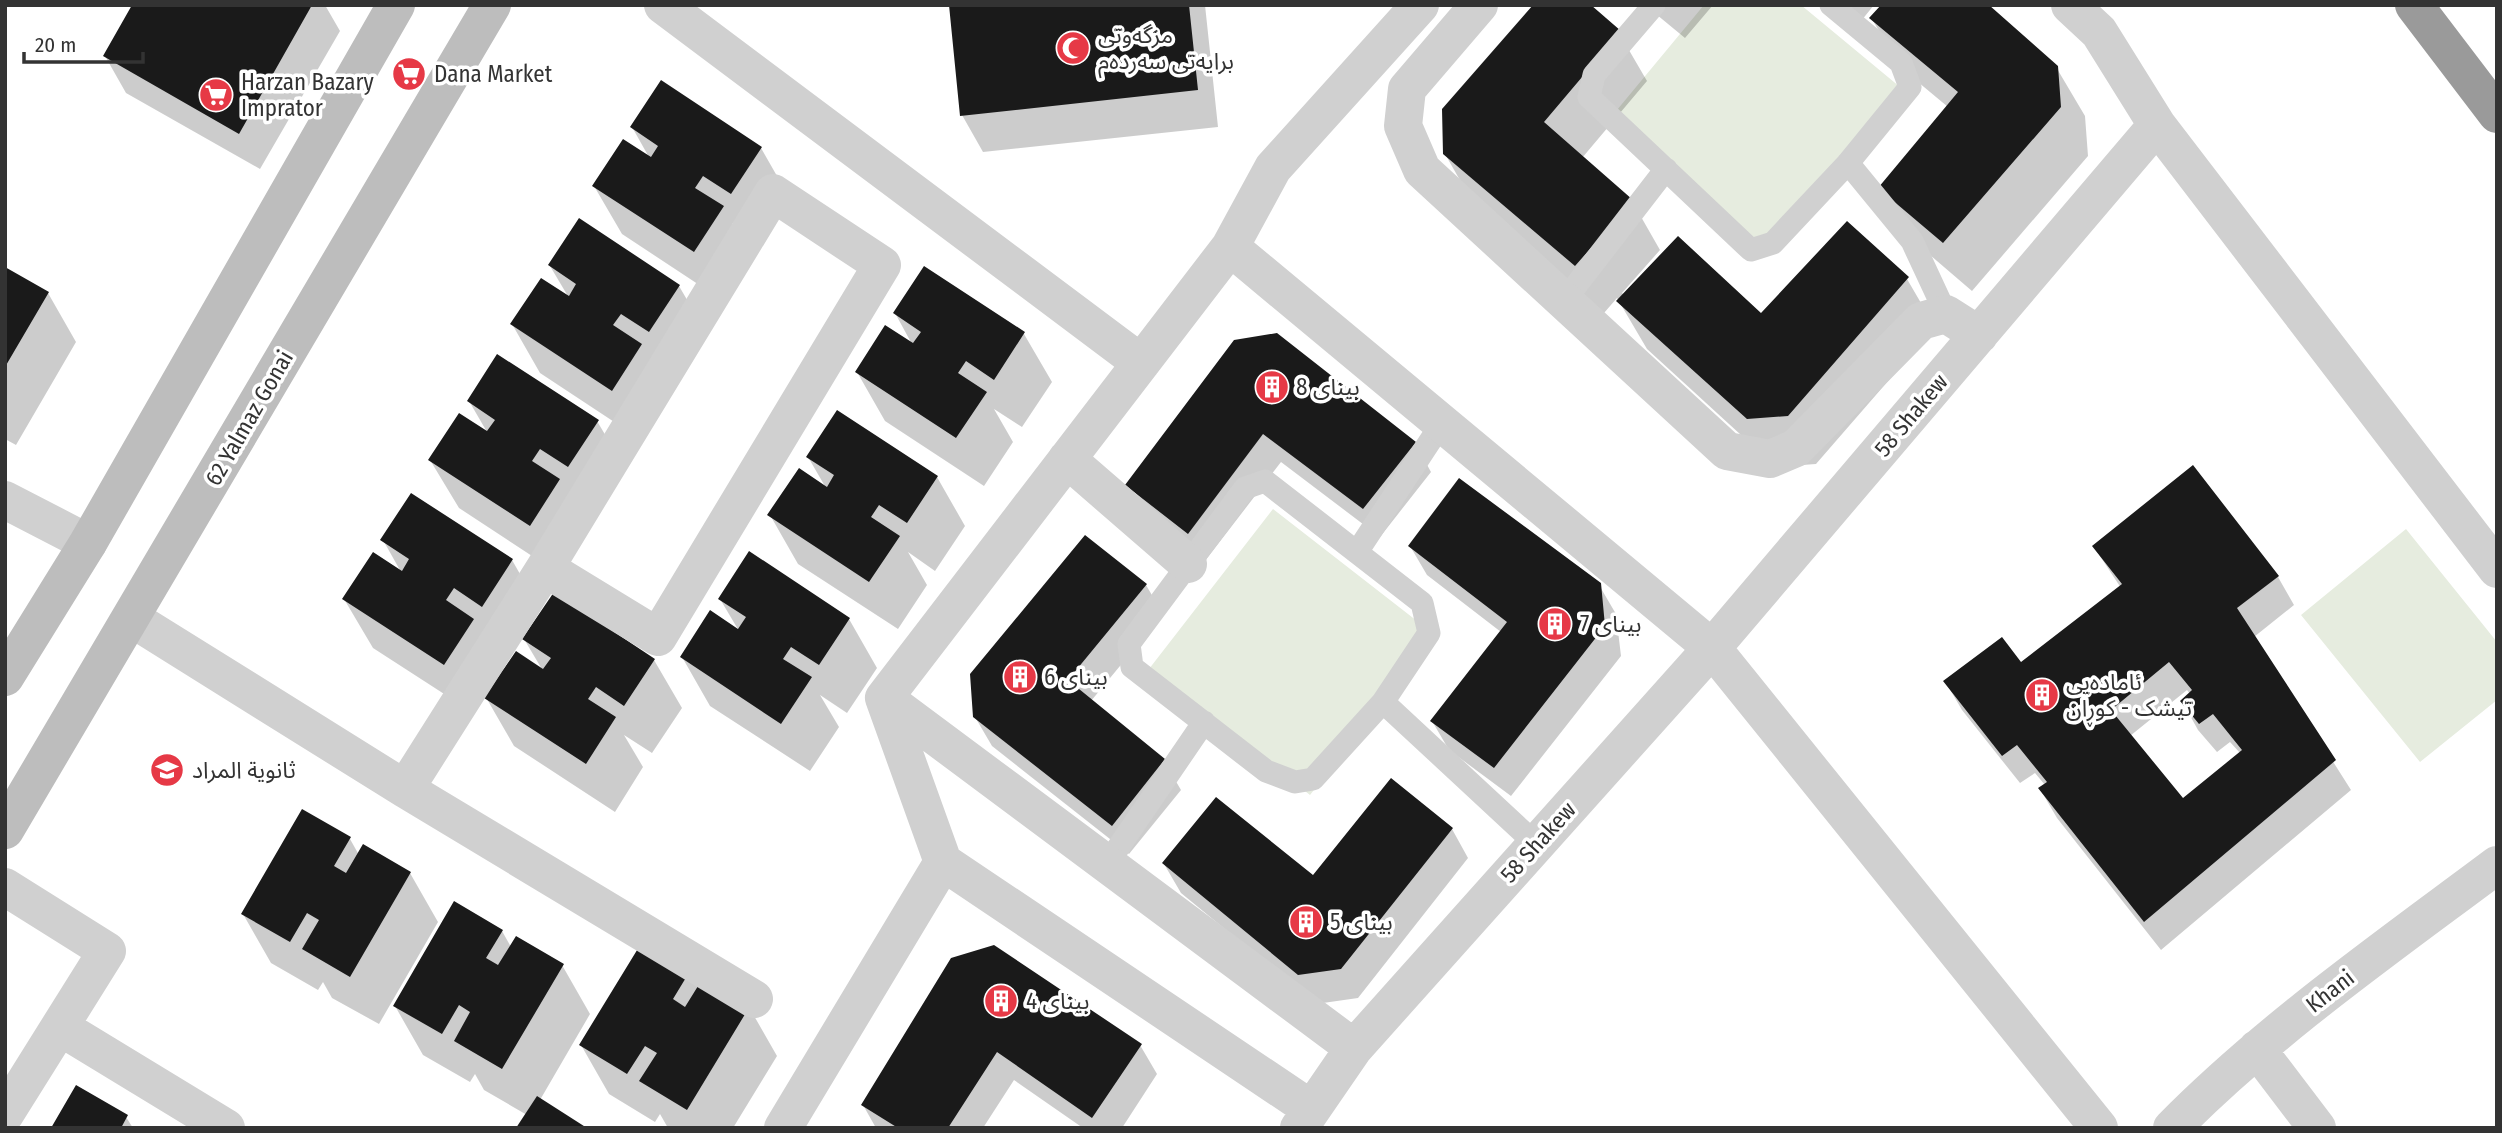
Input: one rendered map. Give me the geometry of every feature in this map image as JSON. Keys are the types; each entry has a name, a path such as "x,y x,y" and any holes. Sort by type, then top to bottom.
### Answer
{"highway":[{"path":"2414,5 2497,114"}],"main road":[{"path":"5,677 88,542 396,5"},
{"name":"62 Yalmaz Gonai","path":"5,830 492,5"}],"street":[{"path":"663,5 1141,363"},
{"path":"884,698 1230,247 1273,168 1420,5"},
{"path":"1479,5 1407,89 1403,126 1422,170 1727,451 1770,459 1796,448 1921,321 1946,314 1979,335"},
{"path":"2070,5 2099,32 2157,125 2497,569"},
{"name":"58 Shakew","path":"1305,1119 1354,1048 1712,648 2157,125"},
{"path":"405,789 545,568 773,193 883,265 658,636 545,568"},
{"path":"1230,247 1712,648 2099,1128"},
{"path":"1067,459 1188,564"},
{"path":"5,500 88,542"},
{"path":"131,618 405,789 754,999"},
{"path":"884,698 943,862 1305,1119"},
{"path":"884,698 1354,1048"},
{"path":"783,1128 943,862"},
{"name":"Khani","path":"2172,1128 2258,1049 2324,995 2497,865"},
{"path":"5,887 107,951 5,1114"},
{"path":"60,1027 226,1128"},
{"path":"2258,1049 2317,1128"}],"lane":[{"path":"1654,5 1594,75 1589,97 1751,250 1773,243 1848,163 1910,87 1901,62 1830,5"},
{"path":"1848,163 1912,241 1946,314"},
{"path":"1564,300 1666,169"},
{"path":"1357,552 1442,423"},
{"path":"1265,481 1422,603 1429,633 1383,702 1313,779 1295,782 1266,771 1132,667 1129,644 1188,564 1245,488 1265,481"},
{"path":"1383,702 1536,844"},
{"path":"1107,864 1204,722"}],"shaded area":[{"path":"1704,5 1801,5 1900,87 1765,247 1612,116"},
{"path":"1273,509 1435,635 1310,795 1149,669"},
{"path":"2406,529 2497,642 2497,700 2420,762 2301,615"}],"building":[{"name":"Harzan Bazary Imprator","path":"132,5 312,5 239,134 103,56"},
{"name":"مزگەوتی برایەتی سەردەم","path":"949,5 1189,5 1198,90 960,116"},
{"path":"1533,5 1591,5 1621,31 1544,122 1633,200 1575,266 1443,154 1442,109"},
{"path":"1881,5 1989,5 2058,66 2061,107 1943,243 1878,188 1958,92 1869,18"},
{"path":"661,80 762,147 731,194 703,176 695,188 724,206 694,252 592,186 623,139 651,157 658,146 630,127"},
{"path":"579,218 680,285 649,332 621,314 613,325 642,344 612,391 510,324 541,278 569,296 576,284 548,265"},
{"path":"1847,221 1909,277 1788,416 1747,419 1616,301 1678,236 1761,313"},
{"path":"924,266 1025,332 994,380 966,361 958,373 987,392 956,438 855,372 885,325 913,343 921,332 893,313"},
{"path":"5,267 49,292 5,367"},
{"name":"بيناى 8","path":"1277,333 1416,442 1363,509 1263,434 1188,534 1125,485 1234,340"},
{"path":"497,354 599,420 568,467 540,449 532,461 560,479 530,526 428,460 459,413 487,431 495,420 467,401"},
{"path":"837,410 938,476 907,523 879,505 871,517 900,536 869,582 767,515 799,468 827,487 834,475 806,457"},
{"name":"ئامادەیی تیشک - کوڕان","path":"2193,465 2279,576 2237,608 2336,760 2144,922 2038,788 2047,782 2017,745 2002,756 1943,681 2002,637 2021,662 2122,584 2092,546","holes":["2169,662 2192,690 2180,701 2199,724 2213,714 2242,750 2183,798 2111,710"]},
{"name":"بيناى 7","path":"1459,478 1601,583 1605,626 1494,768 1430,721 1507,622 1408,546"},
{"path":"411,493 513,559 482,607 454,588 446,600 474,619 444,665 342,599 373,552 402,571 409,559 380,540"},
{"name":"بيناى 6","path":"1085,535 1147,584 1068,680 1165,759 1112,826 973,717 970,674"},
{"path":"749,551 850,618 819,665 791,647 783,659 812,677 781,724 680,657 710,610 738,629 746,617 718,599"},
{"path":"554,592 655,659 624,706 596,687 588,699 616,717 586,764 484,698 516,651 543,669 551,658 522,639"},
{"name":"بيناى 5","path":"1391,778 1453,828 1341,969 1298,975 1162,863 1216,797 1313,875"},
{"path":"302,809 351,837 334,866 346,873 363,844 411,872 350,977 302,949 319,920 307,913 290,942 241,914"},
{"path":"454,901 503,930 486,958 498,965 516,936 564,964 502,1069 454,1041 470,1012 459,1005 442,1034 393,1006"},
{"path":"642,942 690,971 673,999 685,1007 703,978 750,1006 687,1110 639,1081 657,1053 645,1046 627,1074 579,1045"},
{"name":"بيناى 4","path":"994,945 1142,1044 1092,1118 997,1052 948,1128 898,1128 861,1105 951,958"},
{"path":"76,1085 128,1115 121,1128 51,1128"},
{"path":"537,1096 587,1128 516,1128"}],"place":[{"name":"مزگەوتی برایەتی سەردەم","path":"1073,48"},
{"name":"Dana Market","path":"409,74"},
{"name":"Harzan Bazary Imprator","path":"216,95"},
{"name":"بيناى 8","path":"1272,387"},
{"name":"بيناى 7","path":"1555,624"},
{"name":"بيناى 6","path":"1020,677"},
{"name":"ئامادەیی تیشک - کوڕان","path":"2042,695"},
{"name":"ثانوية المراد","path":"167,770"},
{"name":"بيناى 5","path":"1306,922"},
{"name":"بيناى 4","path":"1001,1001"}]}
